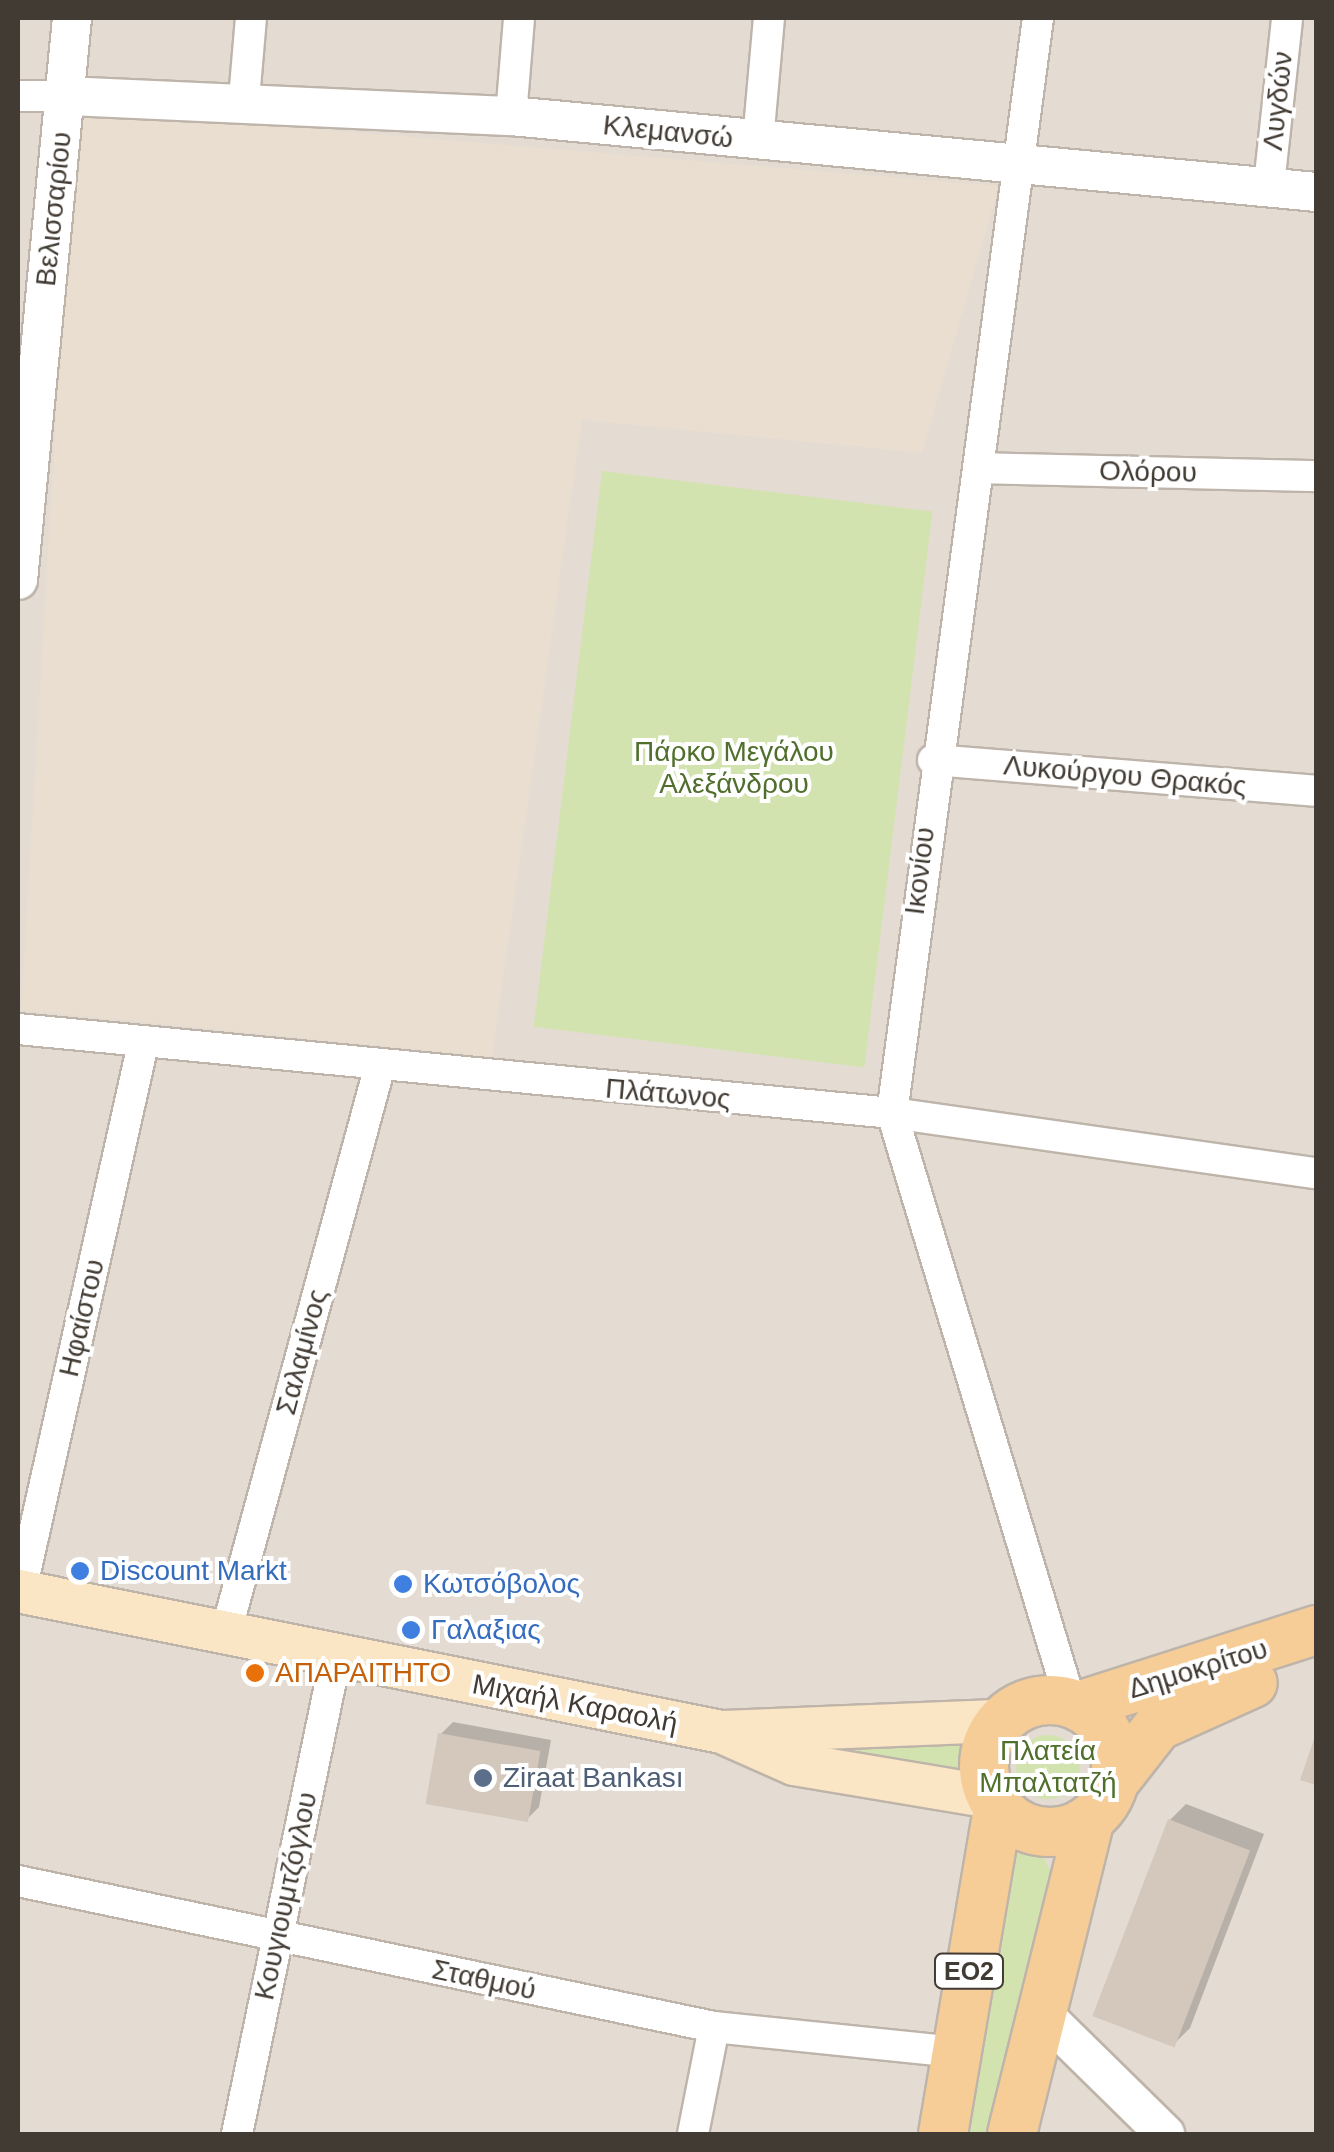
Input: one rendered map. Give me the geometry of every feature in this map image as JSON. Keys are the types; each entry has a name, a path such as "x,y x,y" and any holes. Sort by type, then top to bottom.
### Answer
{"main road":[{"name":"Μιχαήλ Καραολή","path":"19,1591 225,1636 722,1732 1002,1721"},
{"name":"Δημοκρίτου","path":"1075,1705 1316,1630"},
{"name":"Δημοκρίτου","path":"1102,1800 1143,1737 1174,1715 1316,1659"},
{"path":"1002,1721 1034,1702 1075,1705 1110,1737 1102,1800 1012,2134"},
{"name":"ΕΟ2","path":"942,2134 994,1802 984,1757 1002,1721"},
{"name":"Μιχαήλ Καραολή","path":"722,1732 794,1764 994,1802"},
{"path":"994,1802 1032,1830 1102,1800"}],"street":[{"name":"Βελισσαρίου","path":"18,580 34,230 67,96 72,18"},
{"path":"244,99 251,18"},
{"path":"511,116 520,18"},
{"path":"758,141 769,18"},
{"name":"Ικονίου","path":"1038,18 1024,165 933,760 892,1113 1075,1705"},
{"name":"Λυγδών","path":"1269,185 1287,18"},
{"name":"Κλεμανσώ","path":"18,96 244,99 511,116 1316,192"},
{"name":"Ολόρου","path":"980,468 1316,476"},
{"name":"Λυκούργου Θρακός","path":"933,760 1316,792"},
{"name":"Πλάτωνος","path":"18,1029 379,1068 892,1113 1316,1173"},
{"name":"Ηφαίστου","path":"19,1591 143,1044"},
{"name":"Σαλαμίνος","path":"225,1636 379,1068"},
{"name":"Κουγιουμτζόγλου","path":"237,2134 336,1658"},
{"name":"Σταθμού","path":"18,1881 714,2027 956,2052"},
{"path":"1044,2015 1164,2134"},
{"path":"692,2134 714,2027"}],"shaded area":[{"path":"18,18 1316,18 1316,2134 18,2134"},
{"path":"74,109 999,186 922,453 582,420 492,1057 21,1010"}],"green space":[{"name":"Πάρκο Μεγάλου Αλεξάνδρου","path":"602,471 933,512 864,1067 534,1027"},
{"name":"Πλατεία Μπαλτατζή","path":"1048,1735 1070,1745 1080,1767 1070,1789 1048,1799 1026,1789 1016,1767 1026,1745"},
{"path":"964,1740 957,1780 816,1749"},
{"path":"1014,1849 1041,1852 1053,1876 1006,2134 959,2134"}],"building":[{"name":"Ziraat Bankası","path":"438,1733 540,1751 528,1822 425,1804"},
{"path":"1316,1733 1316,1785 1300,1780"},
{"path":"1168,1819 1250,1851 1175,2048 1092,2016"}],"place":[{"name":"Discount Markt","path":"80,1571"},
{"name":"Κωτσόβολος","path":"403,1584"},
{"name":"Γαλαξιας","path":"411,1630"},
{"name":"ΑΠΑΡΑΙΤΗΤΟ","path":"255,1673"},
{"name":"Ziraat Bankası","path":"483,1778"}]}
